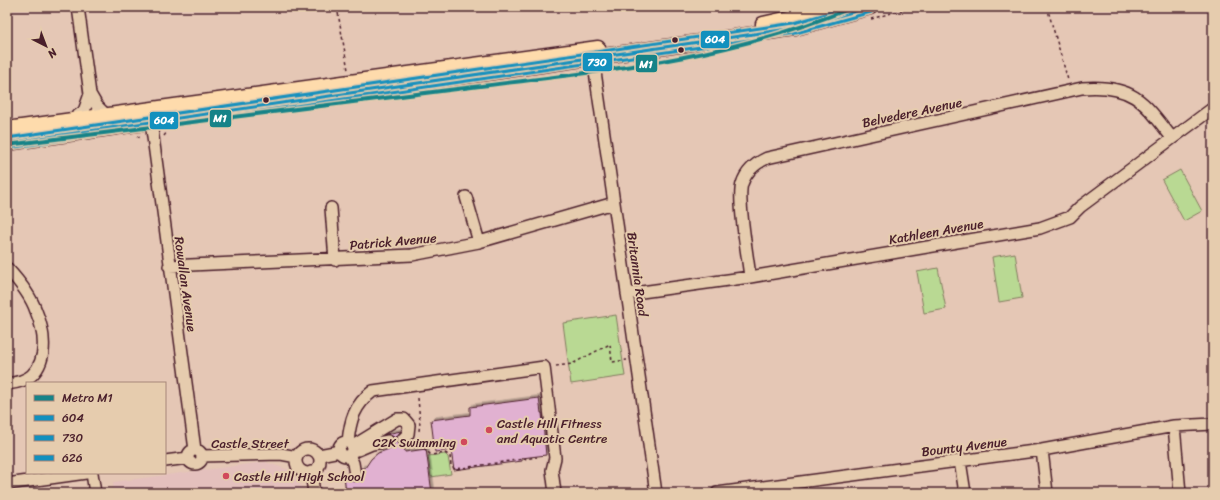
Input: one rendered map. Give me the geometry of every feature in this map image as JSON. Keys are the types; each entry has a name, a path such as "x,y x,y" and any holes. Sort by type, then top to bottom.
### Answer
{"main road":[{"path":"7,143 150,115 350,83 762,24 794,17 826,7"},
{"path":"7,129 106,115 150,115 593,58 795,28 870,7"}],"street":[{"path":"78,7 90,94 97,106 106,115"},
{"name":"Britannia Road","path":"593,58 656,493"},
{"name":"Belvedere Avenue","path":"750,277 740,194 745,176 758,163 767,158 1082,88 1107,87 1129,93 1150,109 1172,138"},
{"path":"72,120 84,111 90,94"},
{"name":"Kathleen Avenue","path":"627,294 750,277 1040,228 1070,217 1080,207 1213,108"},
{"name":"Rowallan Avenue","path":"150,115 195,455"},
{"path":"466,197 479,242"},
{"name":"Patrick Avenue","path":"169,266 336,260 412,255 479,242 614,203"},
{"path":"331,208 336,260"},
{"path":"7,268 16,278 36,310 43,334 42,360 32,375 21,382 7,384"},
{"path":"355,475 353,463 348,450 350,422 362,401 373,391 544,368 555,458 552,470 555,493"},
{"path":"348,450 397,419 404,419 409,425 408,438"},
{"name":"Bounty Avenue","path":"717,493 1042,450 1174,426 1213,424"},
{"path":"1174,426 1180,493"},
{"path":"319,455 388,441"},
{"path":"305,449 314,450 319,455 319,465 311,472 300,469 298,466 297,457 305,449"},
{"path":"1042,450 1047,493"},
{"name":"Castle Street","path":"166,461 195,455 281,454 297,457"},
{"path":"960,461 965,493"},
{"path":"311,472 314,493"},
{"path":"7,484 79,474"},
{"path":"92,474 95,493"}],"path":[{"path":"337,7 349,76"},
{"path":"1047,7 1072,90"},
{"path":"556,366 572,364 610,344 612,362 636,359"},
{"path":"408,438 431,455 445,453 450,456 451,466 455,469 537,457"}],"shaded area":[{"name":"Castle Hill High School","path":"265,462 292,471 305,493 114,493 113,482"}],"green space":[{"path":"1180,170 1202,211 1184,221 1162,180"},
{"path":"1015,253 1022,298 999,302 992,257"},
{"path":"938,268 946,309 924,313 917,272"},
{"path":"616,315 625,376 571,384 563,323"},
{"path":"445,454 448,457 451,474 431,477 428,456"}],"building":[{"name":"Castle Hill Fitness and Aquatic Centre","path":"539,398 546,455 522,458 522,461 454,470 451,450 435,452 431,420 470,415 470,407"},
{"path":"401,431 396,437 396,440 398,444 404,446 405,452 426,449 432,493 346,493 344,476 348,476 353,482 359,481 362,477 361,468 365,468 371,459 378,453 389,449 394,444 394,437 386,434"}],"metro line":[{"name":"M1","path":"7,145 558,77 658,62 757,40 805,25 853,7"}],"transit line":[{"name":"626","path":"7,138 794,23 851,7"},
{"name":"604","path":"7,143 795,28 870,7"},
{"name":"730","path":"8,148 796,33 871,12"}],"place":[{"name":"Castle Hill Fitness and Aquatic Centre","path":"489,430"},
{"name":"C2K Swimming","path":"464,442"},
{"name":"Castle Hill High School","path":"226,476"}]}
